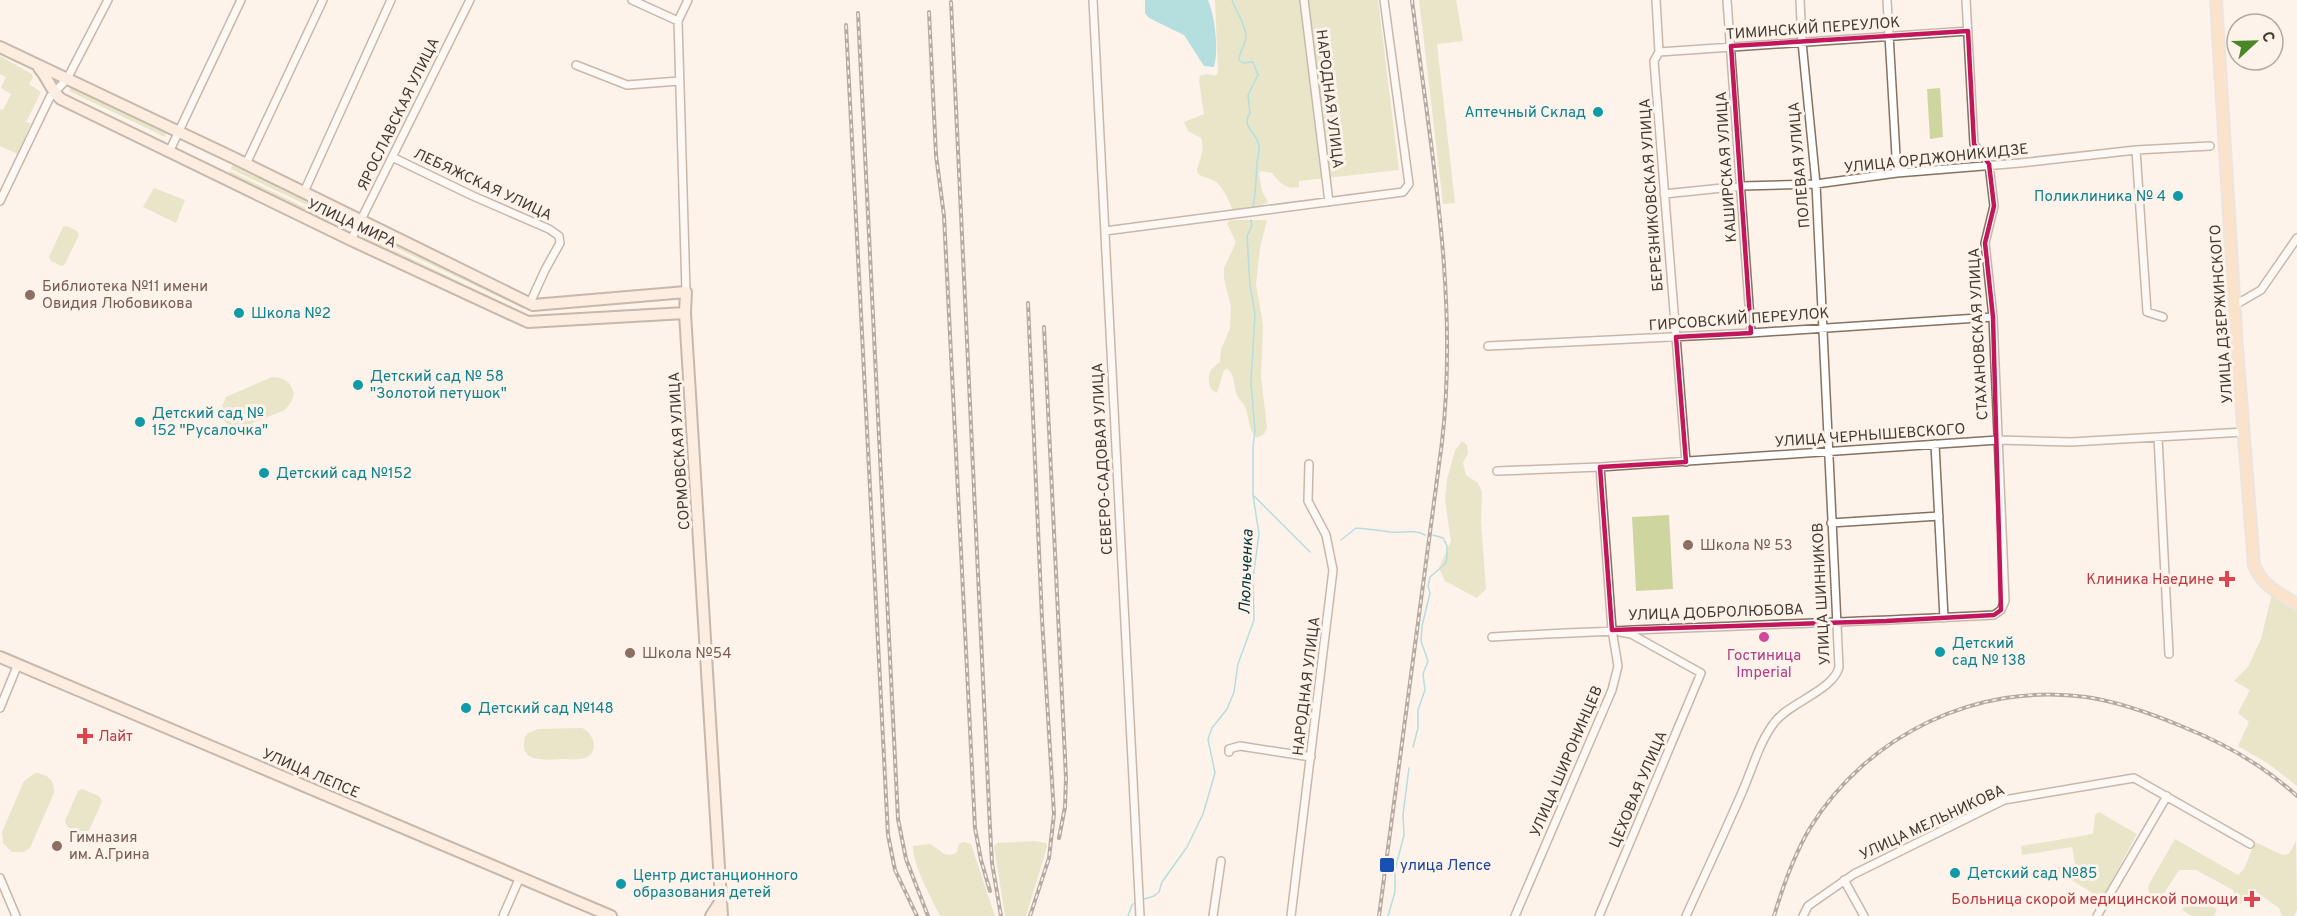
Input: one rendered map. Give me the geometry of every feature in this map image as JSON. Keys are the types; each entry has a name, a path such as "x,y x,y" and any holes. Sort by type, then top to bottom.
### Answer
{"main road":[{"name":"УЛИЦА ДЗЕРЖИНСКОГО","path":"2216,0 2254,565 2266,586 2297,604"}],"street":[{"path":"0,201 53,92 66,79 108,0"},
{"path":"169,152 241,0"},
{"path":"246,164 323,0"},
{"path":"304,192 391,0"},
{"name":"ЯРОСЛАВСКАЯ УЛИЦА","path":"351,240 470,0"},
{"path":"632,0 678,21"},
{"name":"СОРМОВСКАЯ УЛИЦА","path":"688,0 678,21 685,313 722,916"},
{"name":"СЕВЕРО-САДОВАЯ УЛИЦА","path":"1093,0 1140,914"},
{"name":"НАРОДНАЯ УЛИЦА","path":"1304,0 1329,202"},
{"path":"1105,231 1403,192 1409,184 1384,0"},
{"name":"БЕРЕЗНИКОВСКАЯ УЛИЦА","path":"1656,0 1659,52 1654,61 1686,462"},
{"name":"КАШИРСКАЯ УЛИЦА","path":"1727,0 1751,333"},
{"name":"ПОЛЕВАЯ УЛИЦА","path":"1800,0 1816,184 1824,327"},
{"path":"1887,0 1898,173"},
{"name":"СТАХАНОВСКАЯ УЛИЦА","path":"1966,0 1974,144 1989,164 1994,206 1985,243 1993,317 2005,602"},
{"name":"ТИМИНСКИЙ ПЕРЕУЛОК","path":"1659,52 1968,30"},
{"name":"УЛИЦА МИРА","path":"0,47 304,192 533,305 686,292"},
{"path":"576,65 627,86 679,81"},
{"name":"УЛИЦА МИРА","path":"37,66 45,75 53,92 62,99 351,240 528,322 685,313"},
{"name":"УЛИЦА ОРДЖОНИКИДЗЕ","path":"1665,194 1742,186 1816,184 1989,164 2020,163 2136,150 2210,146"},
{"path":"2136,150 2147,312 2163,317"},
{"name":"ЛЕБЯЖСКАЯ УЛИЦА","path":"392,157 472,196 549,229 559,236 560,243 530,303"},
{"path":"2235,305 2261,290 2297,238"},
{"name":"ГИРСОВСКИЙ ПЕРЕУЛОК","path":"1488,346 1751,333 1993,317"},
{"name":"УЛИЦА ШИННИКОВ","path":"1686,916 1759,749 1774,722 1788,709 1833,679 1838,673 1838,621 1831,524 1824,327"},
{"name":"УЛИЦА ЧЕРНЫШЕВСКОГО","path":"1497,471 1686,462 1998,440 2071,442 2244,432"},
{"path":"2158,437 2169,654"},
{"path":"1935,444 1944,618"},
{"name":"НАРОДНАЯ УЛИЦА","path":"1291,916 1333,570 1326,535 1308,501 1309,464"},
{"name":"УЛИЦА ШИРОНИНЦЕВ","path":"1515,916 1612,690 1618,666 1612,630 1599,467"},
{"path":"1831,524 1940,516"},
{"name":"УЛИЦА ДОБРОЛЮБОВА","path":"1492,637 1994,615 2001,610 2005,602"},
{"name":"ЦЕХОВАЯ УЛИЦА","path":"1599,916 1701,673 1630,634 1612,630"},
{"name":"УЛИЦА ЛЕПСЕ","path":"0,657 611,916"},
{"path":"0,708 18,664"},
{"path":"1229,752 1229,749 1240,746 1311,757"},
{"name":"УЛИЦА МЕЛЬНИКОВА","path":"1803,916 1808,906 1844,880 1881,859 2004,800 2134,778 2250,844"},
{"path":"2097,916 2167,796"},
{"path":"1213,916 1221,861"},
{"path":"503,916 520,877"},
{"path":"0,878 16,916"},
{"path":"1844,880 1864,916"},
{"path":"711,916 720,902"},
{"name":"СОРМОВСКАЯ УЛИЦА","path":"716,916 720,902"}],"highlighted area":[{"path":"1968,31 1974,144 1989,164 1994,206 1985,243 1993,317 2001,610 1994,615 1886,621 1612,630 1600,467 1686,462 1676,337 1751,333 1731,46"}],"green space":[{"path":"1215,0 1378,0 1399,170 1299,181 1299,187 1294,188 1284,185 1272,173 1261,171 1259,173 1262,191 1268,202 1250,209 1232,209 1219,185 1198,174 1202,151 1201,138 1188,131 1184,122 1204,114 1200,76 1207,74 1215,76 1218,73"},
{"path":"1419,0 1456,0 1463,41 1437,44 1455,203 1443,204"},
{"path":"0,56 32,74 33,78 29,84 41,92 26,122 31,123 18,154 0,146 0,109 3,110 11,94 1,88 6,77 0,74"},
{"path":"71,86 167,131 165,137 69,91"},
{"path":"1940,88 1943,137 1930,139 1927,89"},
{"path":"233,164 350,220 348,225 231,169"},
{"path":"230,171 347,228 344,232 227,176"},
{"path":"154,188 185,200 176,223 143,207"},
{"path":"1230,220 1267,220 1260,248 1256,285 1263,324 1261,376 1267,428 1264,434 1257,438 1252,431 1247,411 1237,395 1232,375 1228,369 1224,370 1217,393 1211,389 1209,381 1211,370 1220,362 1221,349 1230,329 1231,306 1224,279 1224,268 1236,242 1227,224"},
{"path":"67,226 77,231 79,235 62,266 51,261 49,257 63,227"},
{"path":"367,229 526,305 524,309 365,233"},
{"path":"364,236 523,312 521,315 362,241"},
{"path":"272,377 286,381 293,390 291,402 285,410 243,427 228,425 220,412 226,397"},
{"path":"1462,441 1467,445 1468,453 1463,463 1466,475 1478,483 1482,492 1481,521 1486,589 1477,598 1445,581 1439,568 1451,541 1445,500 1447,479 1455,451"},
{"path":"1669,515 1673,589 1636,591 1632,517"},
{"path":"2272,594 2297,609 2297,786 2269,764 2238,746 2249,722 2238,713 2250,690 2234,681 2248,667 2261,639"},
{"path":"582,728 590,734 594,743 593,751 585,758 540,759 529,756 525,752 525,737 528,733 538,729"},
{"path":"35,773 50,778 54,793 30,848 23,852 12,852 3,843 2,832 24,781"},
{"path":"82,789 99,796 102,801 89,831 84,833 67,827 65,821 78,791"},
{"path":"2099,812 2137,834 2102,899 2052,868 2075,864 2072,847 2022,855 2021,846 2093,834 2095,815"},
{"path":"2175,839 2238,875 2244,869 2255,842 2282,855 2289,854 2296,841 2297,910 2294,916 2282,916 2279,908 2252,889 2240,905 2230,901 2234,897 2233,890 2196,870 2179,870 2160,900 2149,893 2148,886"},
{"path":"1035,841 1046,843 1047,847 1026,916 1005,916 994,846 997,843"},
{"path":"963,842 971,844 995,916 940,916 923,881 913,846 930,844 949,855 957,852 959,844"},
{"path":"2190,895 2217,909 2214,916 2192,916 2182,910"}],"water":[{"path":"1145,0 1208,0 1216,34 1214,67 1204,66 1184,35 1149,18 1145,13"}],"waterway":[{"name":"Люльченка","path":"1232,0 1246,32 1246,40 1239,60 1243,63 1253,62 1258,75 1248,95 1250,113 1247,118 1248,126 1258,141 1259,148 1253,207"},
{"name":"Люльченка","path":"1141,900 1159,892 1162,882 1187,847 1203,814 1215,773 1208,739 1212,728 1227,709 1234,692 1238,664 1254,620 1253,578 1259,534 1253,495 1255,431 1251,382 1255,314 1250,286 1247,236 1252,226 1251,220"},
{"path":"1254,496 1310,552"},
{"path":"1341,540 1356,528 1425,535"},
{"path":"1413,747 1418,728 1418,710 1425,690 1423,674 1428,661 1421,641 1430,593 1428,586 1430,577 1446,563 1447,557 1447,546 1443,538 1433,535"},
{"path":"1388,916 1395,892 1395,870 1404,835 1403,815 1409,768"},
{"path":"1128,916 1132,905 1136,902"}],"railway":[{"path":"1379,916 1442,442 1446,387 1445,276 1434,165 1412,0"},
{"path":"951,2 990,828 992,863 1001,916"},
{"path":"929,12 936,155 944,216 975,828 990,891"},
{"path":"858,13 898,819 906,859 928,916"},
{"path":"846,25 888,835 895,870 917,916"},
{"path":"1028,303 1042,619 1054,814 1049,858 1030,916"},
{"path":"1044,327 1066,778 1065,807 1059,838"},
{"path":"1774,916 1789,871 1810,828 1834,795 1862,766 1894,742 1928,722 1966,707 2005,698 2045,695 2086,697 2146,712 2228,747 2271,774 2297,796"}],"place":[{"name":"Аптечный Склад","path":"1598,112"},
{"name":"Поликлиника № 4","path":"2178,196"},
{"name":"Библиотека №11 имени Овидия Любовикова","path":"30,295"},
{"name":"Школа №2","path":"239,313"},
{"name":"Детский сад № 58 \"Золотой петушок\"","path":"358,385"},
{"name":"Детский сад № 152 \"Русалочка\"","path":"140,422"},
{"name":"Детский сад №152","path":"264,473"},
{"name":"Школа № 53","path":"1688,545"},
{"name":"Клиника Наедине","path":"2227,579"},
{"name":"Гостиница Imperial","path":"1764,637"},
{"name":"Детский сад № 138","path":"1940,652"},
{"name":"Школа №54","path":"630,653"},
{"name":"Детский сад №148","path":"466,708"},
{"name":"Лайт","path":"85,736"},
{"name":"Гимназия им. А.Грина","path":"57,846"},
{"name":"улица Лепсе","path":"1387,865"},
{"name":"Детский сад №85","path":"1955,873"},
{"name":"Центр дистанционного образования детей","path":"621,884"},
{"name":"Больница скорой медицинской помощи","path":"2252,899"}]}
